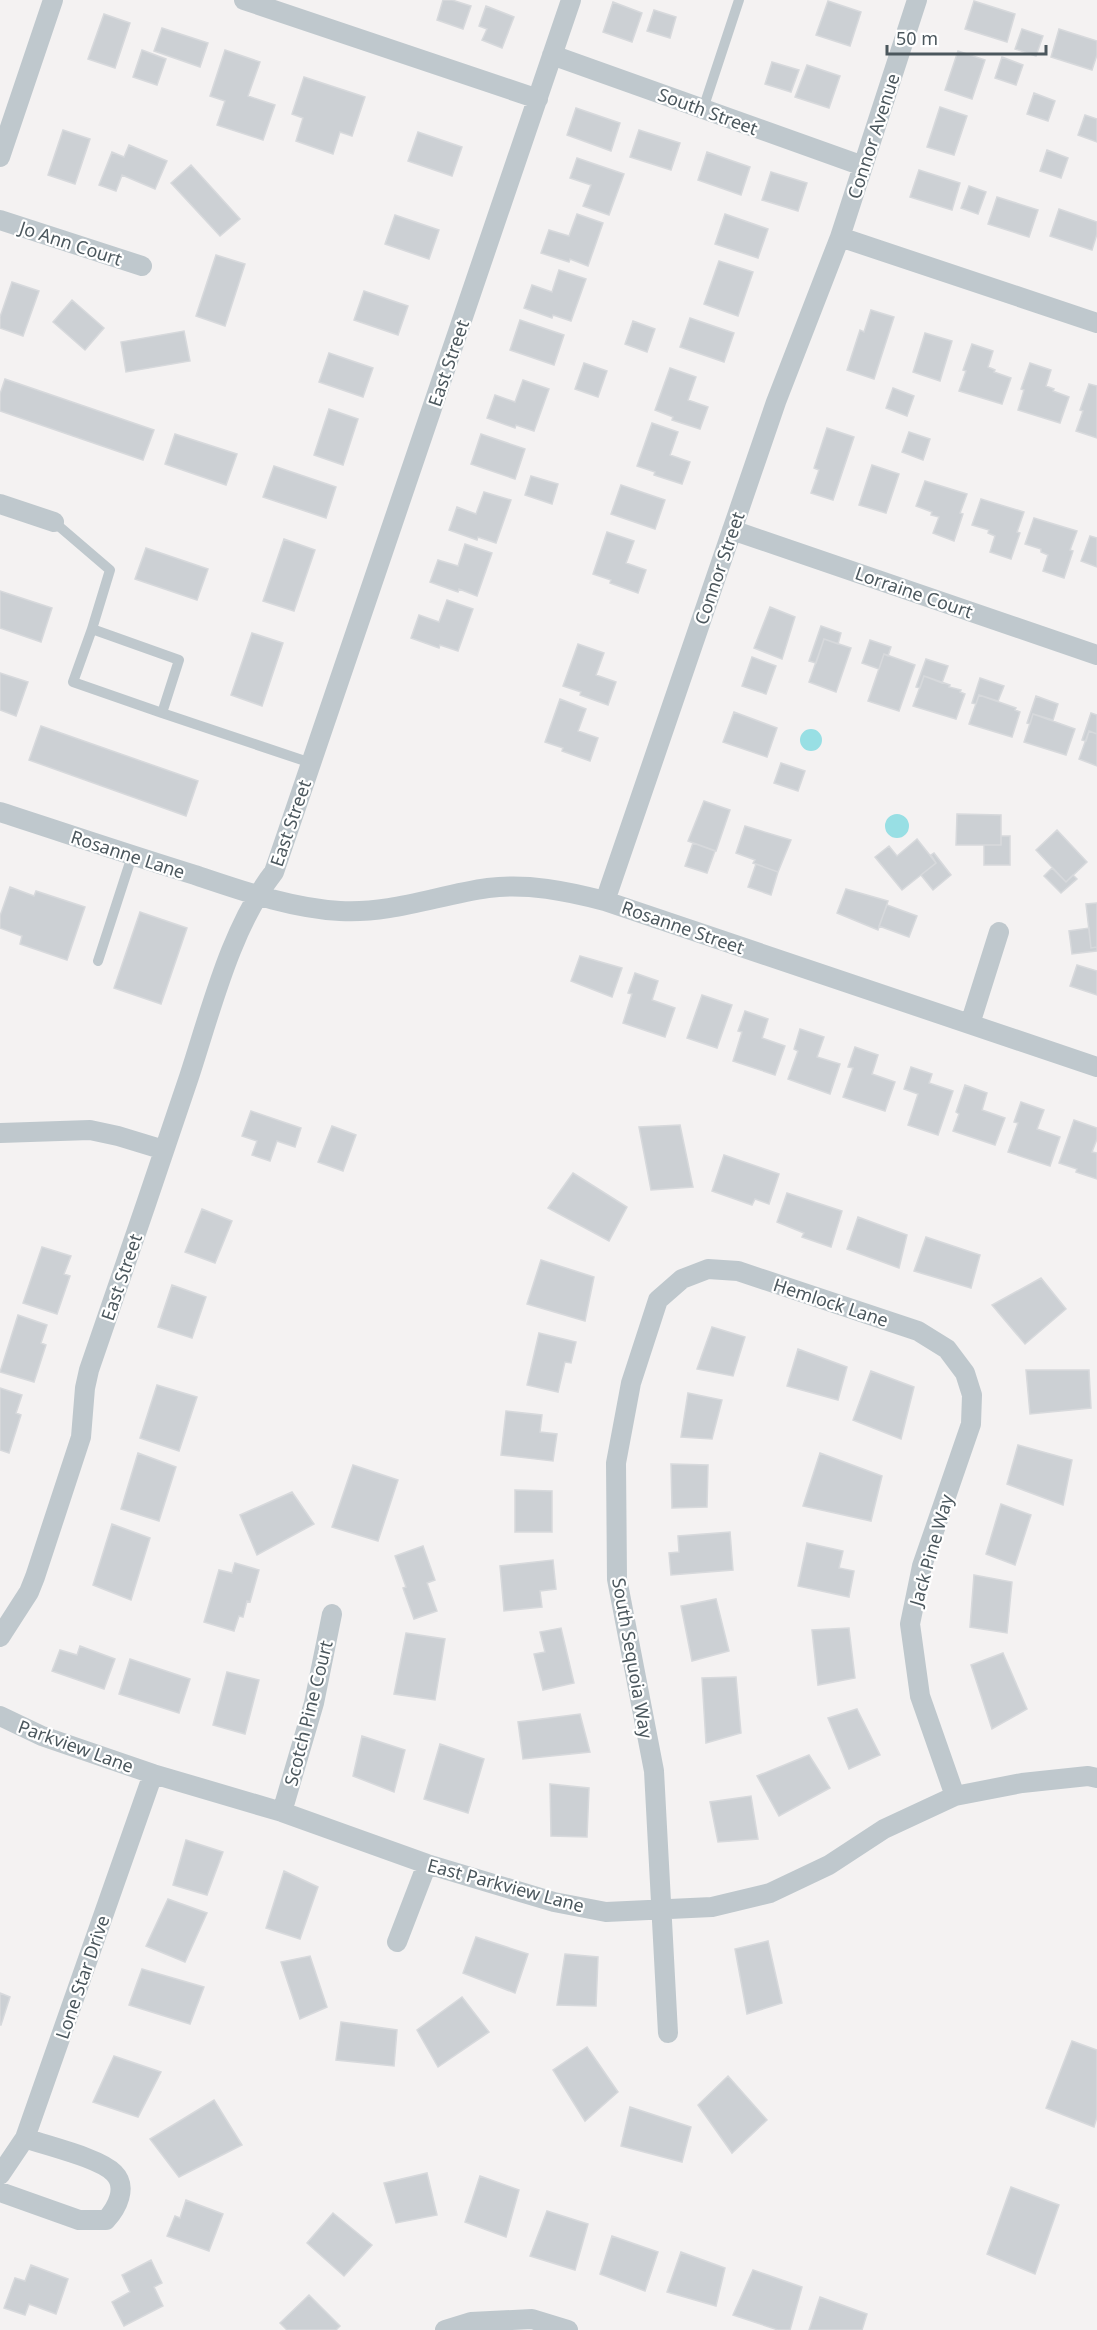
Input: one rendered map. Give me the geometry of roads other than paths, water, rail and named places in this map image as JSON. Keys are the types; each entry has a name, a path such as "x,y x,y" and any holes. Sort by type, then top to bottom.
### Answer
{"street":[{"path":"0,157 53,0"},
{"path":"244,0 538,99"},
{"name":"East Street","path":"0,1637 29,1592 35,1577 81,1437 85,1388 89,1370 238,933 256,895 274,872 571,0"},
{"name":"Connor Avenue","path":"840,237 917,0"},
{"name":"South Street","path":"552,56 863,166"},
{"name":"Jo Ann Court","path":"0,220 142,266"},
{"path":"840,237 1097,322"},
{"name":"Connor Street","path":"605,901 776,402 840,237"},
{"path":"0,504 54,522"},
{"name":"Lorraine Court","path":"732,530 1097,655"},
{"name":"Rosanne Lane","path":"0,812 256,895"},
{"name":"Rosanne Street","path":"256,895 302,907 380,911 474,891 514,887 548,888 605,901 1097,1067"},
{"path":"970,1024 999,932"},
{"path":"0,1133 90,1130 164,1150"},
{"name":"Hemlock Lane","path":"682,1279 708,1269 738,1271 851,1308 918,1331 947,1349 965,1373"},
{"name":"South Sequoia Way","path":"668,2033 654,1771 616,1579 616,1463 631,1383 657,1300 682,1279"},
{"name":"Jack Pine Way","path":"955,1796 920,1696 910,1624 922,1566 971,1424 972,1395 965,1373"},
{"name":"Scotch Pine Court","path":"282,1812 314,1702 332,1614"},
{"name":"Parkview Lane","path":"0,1716 42,1736 153,1774"},
{"name":"East Parkview Lane","path":"153,1774 282,1812 427,1864 554,1902 606,1912 712,1907 770,1893 829,1865 884,1829 955,1796 1022,1783 1088,1776 1097,1778"},
{"name":"Lone Star Drive","path":"0,2175 26,2138 153,1774"},
{"path":"397,1942 427,1864"},
{"path":"0,2192 79,2220 106,2220 115,2211 120,2196 120,2184 114,2174 98,2163 26,2138"},
{"path":"445,2330 471,2322 532,2319 568,2330"}],"lane":[{"path":"703,109 739,0"},
{"path":"54,522 110,570 73,682 311,764"},
{"path":"92,629 179,660 162,713"},
{"path":"98,961 132,856"}],"water":[{"path":"811,729 819,732 822,740 819,748 811,751 803,748 800,740 803,732"},
{"path":"897,814 906,817 909,826 906,835 897,838 888,835 885,826 888,817"}]}
